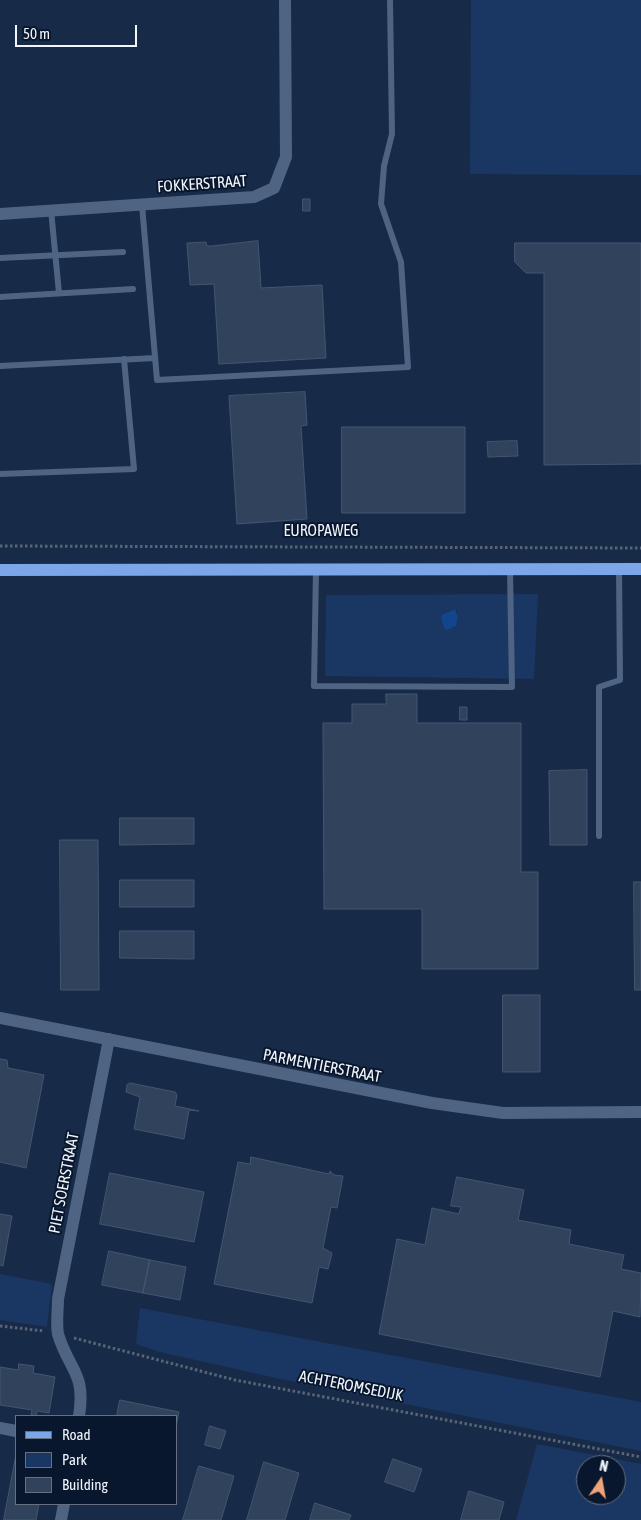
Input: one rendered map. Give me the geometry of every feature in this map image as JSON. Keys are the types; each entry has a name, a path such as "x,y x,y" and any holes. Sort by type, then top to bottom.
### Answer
{"main road":[{"path":"0,570 641,569"}],"street":[{"name":"FOKKERSTRAAT","path":"0,214 254,197 274,188 286,157 285,0"},
{"name":"PARMENTIERSTRAAT","path":"0,1018 366,1092 440,1104 512,1113 641,1112"},
{"name":"PIET SOERSTRAAT","path":"58,1333 58,1299 109,1040"},
{"path":"58,1333 80,1381 82,1396 79,1415"},
{"path":"0,1428 15,1431"},
{"path":"61,1520 64,1505"}],"lane":[{"path":"142,205 156,380 408,367 400,262 381,204 384,166 392,134 390,0"},
{"path":"51,210 59,293"},
{"path":"0,258 123,252"},
{"path":"0,296 133,289"},
{"path":"0,366 155,358"},
{"path":"0,474 134,469 124,359"},
{"path":"316,569 314,686 512,687 510,569"},
{"path":"599,836 599,687 620,680 619,569"}],"path":[{"name":"EUROPAWEG","path":"0,546 641,548"},
{"name":"ACHTEROMSEDIJK","path":"0,1326 58,1333 235,1380 641,1456"}],"shaded area":[{"path":"0,0 641,0 641,1520 0,1520"},
{"path":"455,609 458,616 456,626 447,630 444,628 441,618 443,614"}],"green space":[{"path":"471,0 641,0 641,175 470,174"},
{"path":"538,594 534,679 325,676 326,595","holes":["451,610 457,610 458,617 454,628 444,626 443,614"]},
{"path":"0,1274 52,1284 47,1327 0,1320"},
{"path":"140,1308 641,1402 641,1451 285,1380 160,1352 136,1344"},
{"path":"537,1444 594,1455 576,1455 576,1505 626,1505 626,1461 641,1464 641,1520 516,1520"}],"building":[{"path":"303,199 310,199 310,211 303,211"},
{"path":"258,241 261,288 322,285 326,358 219,364 214,284 190,285 187,243 206,242 207,246 212,246"},
{"path":"515,243 641,243 641,464 544,465 544,273 526,273 515,262"},
{"path":"305,392 307,425 301,426 307,519 237,524 229,396"},
{"path":"342,427 465,427 465,513 342,513"},
{"path":"517,441 518,456 488,457 487,442"},
{"path":"386,694 417,694 417,723 521,723 521,872 538,872 538,969 422,969 422,909 324,909 323,723 352,723 352,704 386,704"},
{"path":"460,707 467,707 467,720 460,720"},
{"path":"587,770 587,845 550,845 549,771"},
{"path":"120,818 194,818 194,844 120,845"},
{"path":"60,840 98,840 99,990 61,990"},
{"path":"120,880 194,880 194,907 120,907"},
{"path":"634,882 641,882 641,990 635,990"},
{"path":"120,931 194,931 194,959 120,958"},
{"path":"503,995 540,995 540,1072 503,1072"},
{"path":"0,1059 7,1060 8,1068 44,1075 26,1168 0,1162"},
{"path":"130,1083 175,1092 177,1095 175,1106 199,1111 189,1110 184,1139 134,1129 140,1097 126,1092 127,1085"},
{"path":"251,1157 329,1174 330,1171 334,1175 343,1176 337,1208 331,1207 323,1248 332,1253 328,1269 319,1267 312,1303 214,1284 238,1162 250,1164"},
{"path":"110,1173 204,1192 194,1242 100,1224"},
{"path":"457,1177 524,1190 518,1220 571,1230 569,1244 624,1255 621,1269 641,1273 640,1317 613,1311 600,1377 379,1334 397,1239 425,1245 432,1208 459,1214 461,1207 451,1206"},
{"path":"0,1214 12,1216 3,1266 0,1265"},
{"path":"109,1251 150,1260 143,1293 102,1285"},
{"path":"150,1260 186,1267 180,1300 143,1293"},
{"path":"19,1364 34,1366 33,1373 55,1377 49,1413 37,1411 36,1415 31,1415 32,1410 0,1405 0,1367 18,1370"},
{"path":"120,1400 179,1412 178,1417 178,1415 117,1415"},
{"path":"210,1426 226,1431 220,1449 205,1445"},
{"path":"393,1459 422,1469 414,1492 385,1482"},
{"path":"15,1460 15,1505 39,1505 36,1520 4,1520"},
{"path":"264,1462 299,1473 285,1520 247,1520"},
{"path":"199,1466 234,1476 221,1520 183,1520"},
{"path":"469,1491 504,1502 499,1520 461,1520"},
{"path":"315,1503 351,1515 349,1520 310,1520"}]}
